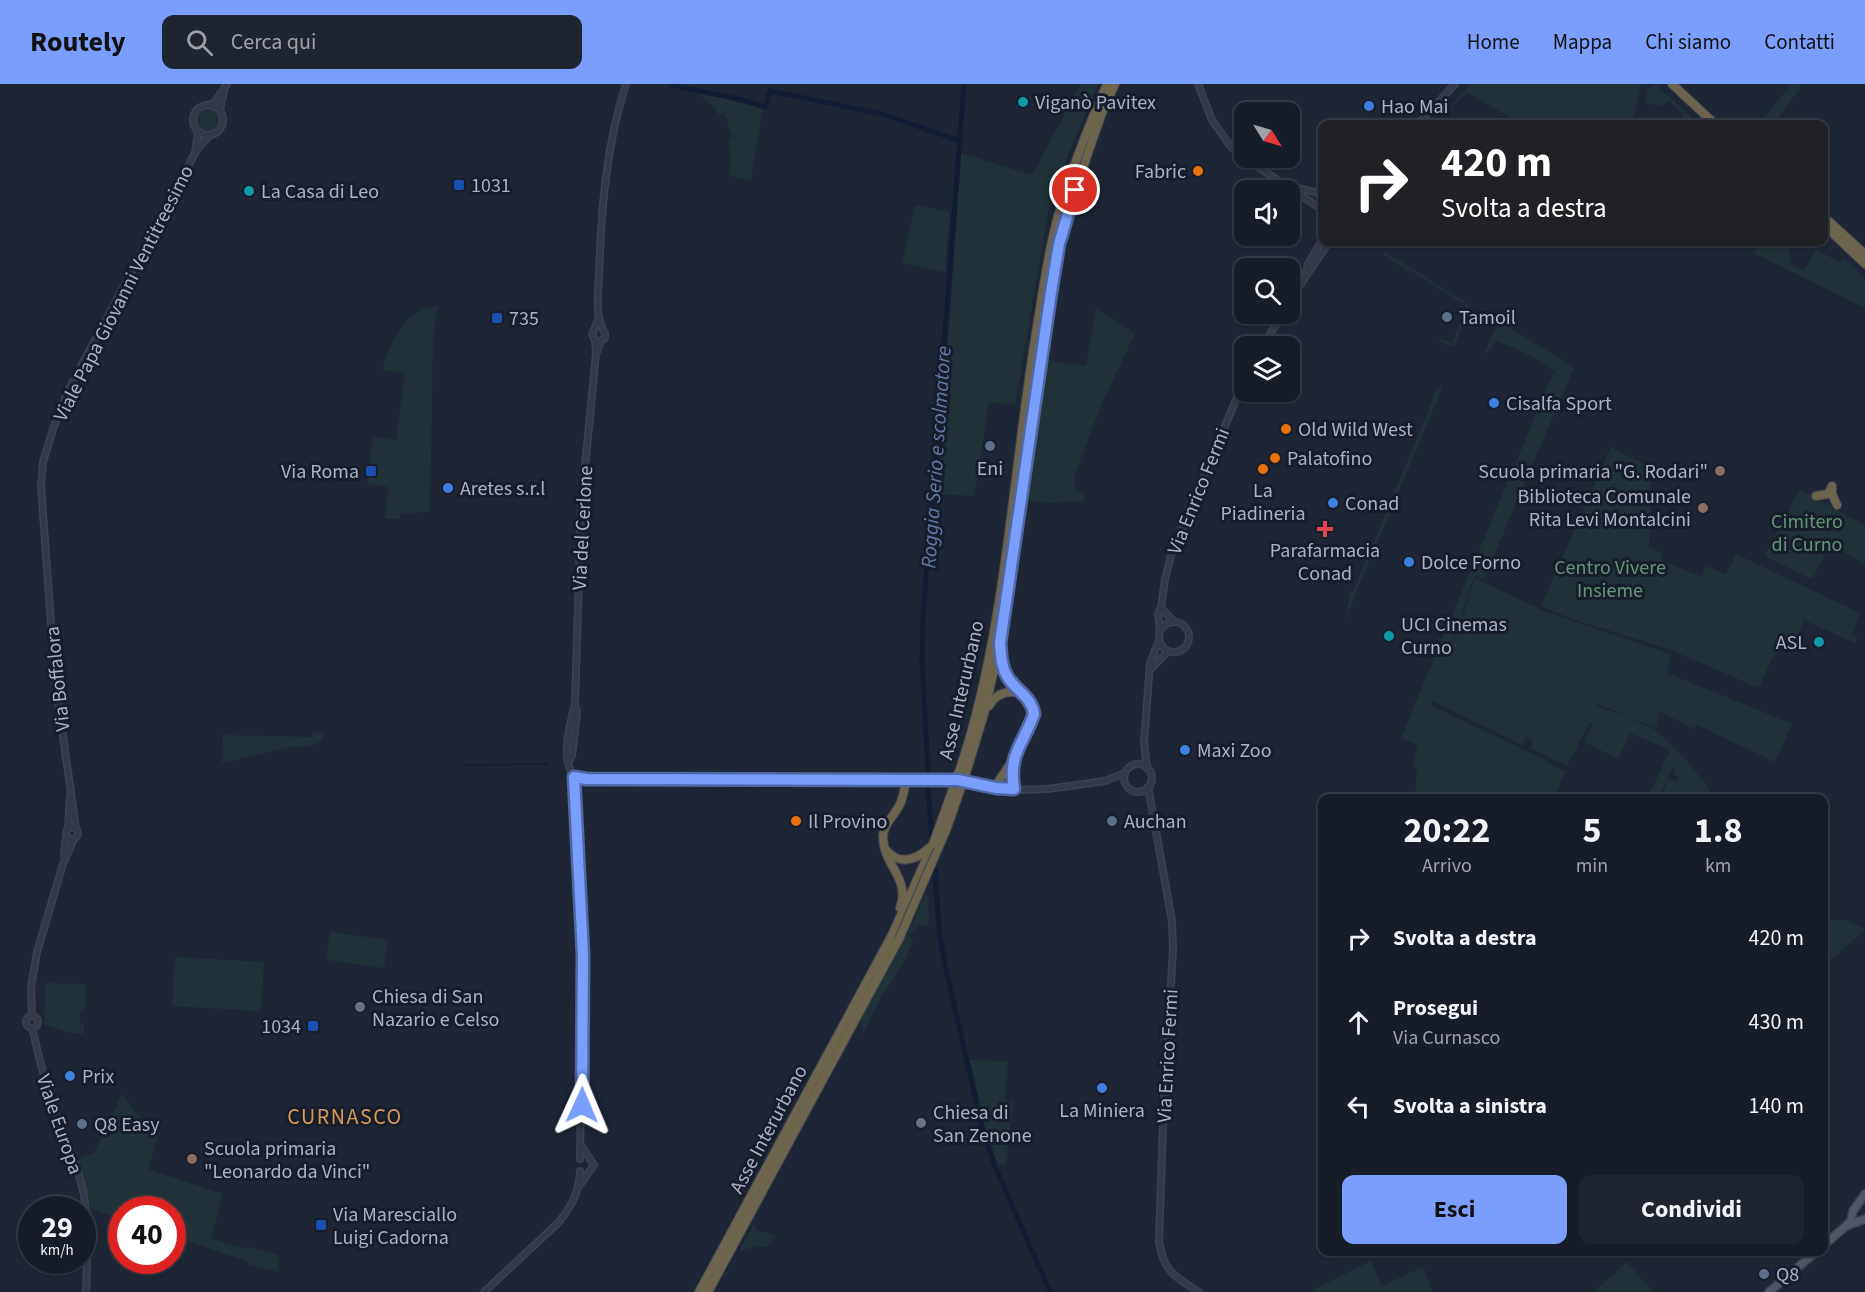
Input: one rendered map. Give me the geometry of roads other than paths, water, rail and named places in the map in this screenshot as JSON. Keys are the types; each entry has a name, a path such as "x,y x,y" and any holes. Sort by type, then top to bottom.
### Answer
{"highway":[{"name":"Asse Interurbano","path":"708,1292 804,1116 939,847 963,769 991,644 1048,260 1058,216 1076,160 1107,84"},
{"name":"Asse Interurbano","path":"699,1292 798,1107 895,937 984,714 1000,643 1059,244 1102,113 1115,84"},
{"path":"1672,84 1711,120"},
{"path":"1828,221 1865,254"},
{"path":"1828,229 1865,264"},
{"path":"1816,496 1826,494 1832,486 1832,494 1837,505"},
{"path":"996,788 1012,761 1034,714 1032,705 1004,672 1000,643"},
{"path":"984,714 990,702 999,694 1010,691 1023,693"},
{"path":"1012,761 1011,775 1014,789"},
{"path":"895,937 903,890 899,876 888,861 883,832 902,800 906,779"},
{"path":"885,848 891,856 900,860 909,860 920,856 933,844"}],"main road":[{"path":"1855,1220 1853,1211 1865,1194"},
{"path":"1828,1242 1855,1220 1865,1219"},
{"path":"1769,1292 1810,1256"}],"street":[{"path":"599,316 593,331 593,338 598,341 605,338 599,316 600,230 604,190 620,102 626,84"},
{"path":"1198,84 1212,120 1231,147 1279,180"},
{"path":"1422,120 1455,84"},
{"name":"Viale Papa Giovanni Ventitreesimo","path":"47,562 41,474 53,429 69,389 195,153 198,131 193,122 194,117 199,108 213,103 226,86"},
{"name":"Viale Papa Giovanni Ventitreesimo","path":"210,135 216,134 222,126 224,118 220,110 226,86"},
{"path":"208,105 220,110"},
{"path":"195,153 210,135 198,131"},
{"path":"1300,188 1318,193"},
{"path":"1300,194 1318,207"},
{"path":"1314,204 1318,209"},
{"path":"1305,275 1308,264 1319,246"},
{"path":"1300,283 1326,246"},
{"path":"593,331 601,329"},
{"name":"Via del Cerlone","path":"574,777 567,755 575,704 581,509 598,341"},
{"name":"Via Enrico Fermi","path":"1160,630 1158,613 1161,608 1171,556 1235,402"},
{"name":"Via Boffalora","path":"47,562 55,679 70,795 78,834 74,839"},
{"path":"1161,608 1174,622"},
{"path":"579,1186 583,955 574,777 586,779 593,777 958,780 996,788 1014,789 1048,789 1105,781 1125,773 1141,759 1144,749 1150,669 1160,630 1168,622 1179,622 1187,629 1189,639 1178,652 1168,651 1160,645 1159,640"},
{"path":"1150,669 1168,651"},
{"path":"1138,792 1148,787 1151,777 1144,749"},
{"path":"1134,765 1143,765 1147,768"},
{"path":"1125,773 1125,784"},
{"path":"1105,781 1125,784 1152,804"},
{"name":"Via Enrico Fermi","path":"1148,787 1172,921 1173,949 1159,1241 1168,1270 1199,1292"},
{"name":"Via Boffalora","path":"67,832 70,795"},
{"path":"74,839 68,838 67,832 76,829"},
{"name":"Viale Europa","path":"63,864 67,832"},
{"name":"Viale Europa","path":"74,839 63,864 33,970 32,1016 38,1021 37,1026 32,1028 40,1066 72,1152 84,1194 88,1233 86,1292"},
{"path":"484,1292 558,1223 571,1206 579,1186 594,1166 581,1146"},
{"path":"580,1160 588,1158"},
{"path":"580,1171 587,1173"}],"waterway":[{"path":"670,84 765,107 770,91 882,114 960,141"},
{"name":"Roggia Serio e scolmatore","path":"928,773 922,658 923,617 964,84"},
{"path":"465,765 547,764"},
{"name":"Roggia Serio e scolmatore","path":"928,787 932,841"},
{"name":"Roggia Serio e scolmatore","path":"934,862 940,937 945,965 982,1127 994,1164 1050,1292"}],"place":[{"name":"Viganò Pavitex","path":"1023,102"},
{"name":"Hao Mai","path":"1369,106"},
{"name":"Fabric","path":"1198,171"},
{"name":"1031","path":"459,185"},
{"name":"La Casa di Leo","path":"249,191"},
{"name":"Tamoil","path":"1447,317"},
{"name":"735","path":"497,318"},
{"name":"Cisalfa Sport","path":"1494,403"},
{"name":"Old Wild West","path":"1286,429"},
{"name":"Eni","path":"990,446"},
{"name":"Palatofino","path":"1275,458"},
{"name":"La Piadineria","path":"1263,469"},
{"name":"Via Roma","path":"371,471"},
{"name":"Scuola primaria \"G. Rodari\"","path":"1720,471"},
{"name":"Aretes s.r.l","path":"448,488"},
{"name":"Conad","path":"1333,503"},
{"name":"Biblioteca Comunale Rita Levi Montalcini","path":"1703,508"},
{"name":"Parafarmacia Conad","path":"1325,529"},
{"name":"Dolce Forno","path":"1409,562"},
{"name":"UCI Cinemas Curno","path":"1389,636"},
{"name":"ASL","path":"1819,642"},
{"name":"Maxi Zoo","path":"1185,750"},
{"name":"Il Provino","path":"796,821"},
{"name":"Auchan","path":"1112,821"},
{"name":"Chiesa di San Nazario e Celso","path":"360,1007"},
{"name":"1034","path":"313,1026"},
{"name":"Prix","path":"70,1076"},
{"name":"La Miniera","path":"1102,1088"},
{"name":"Chiesa di San Zenone","path":"921,1123"},
{"name":"Q8 Easy","path":"82,1124"},
{"name":"Scuola primaria \"Leonardo da Vinci\"","path":"192,1159"},
{"name":"Via Maresciallo Luigi Cadorna","path":"321,1225"},
{"name":"Q8","path":"1764,1274"}],"district":[{"name":"CURNASCO","path":"345,1116"}],"park label":[{"name":"Cimitero di Curno","path":"1807,532"},
{"name":"Centro Vivere Insieme","path":"1610,578"}]}
